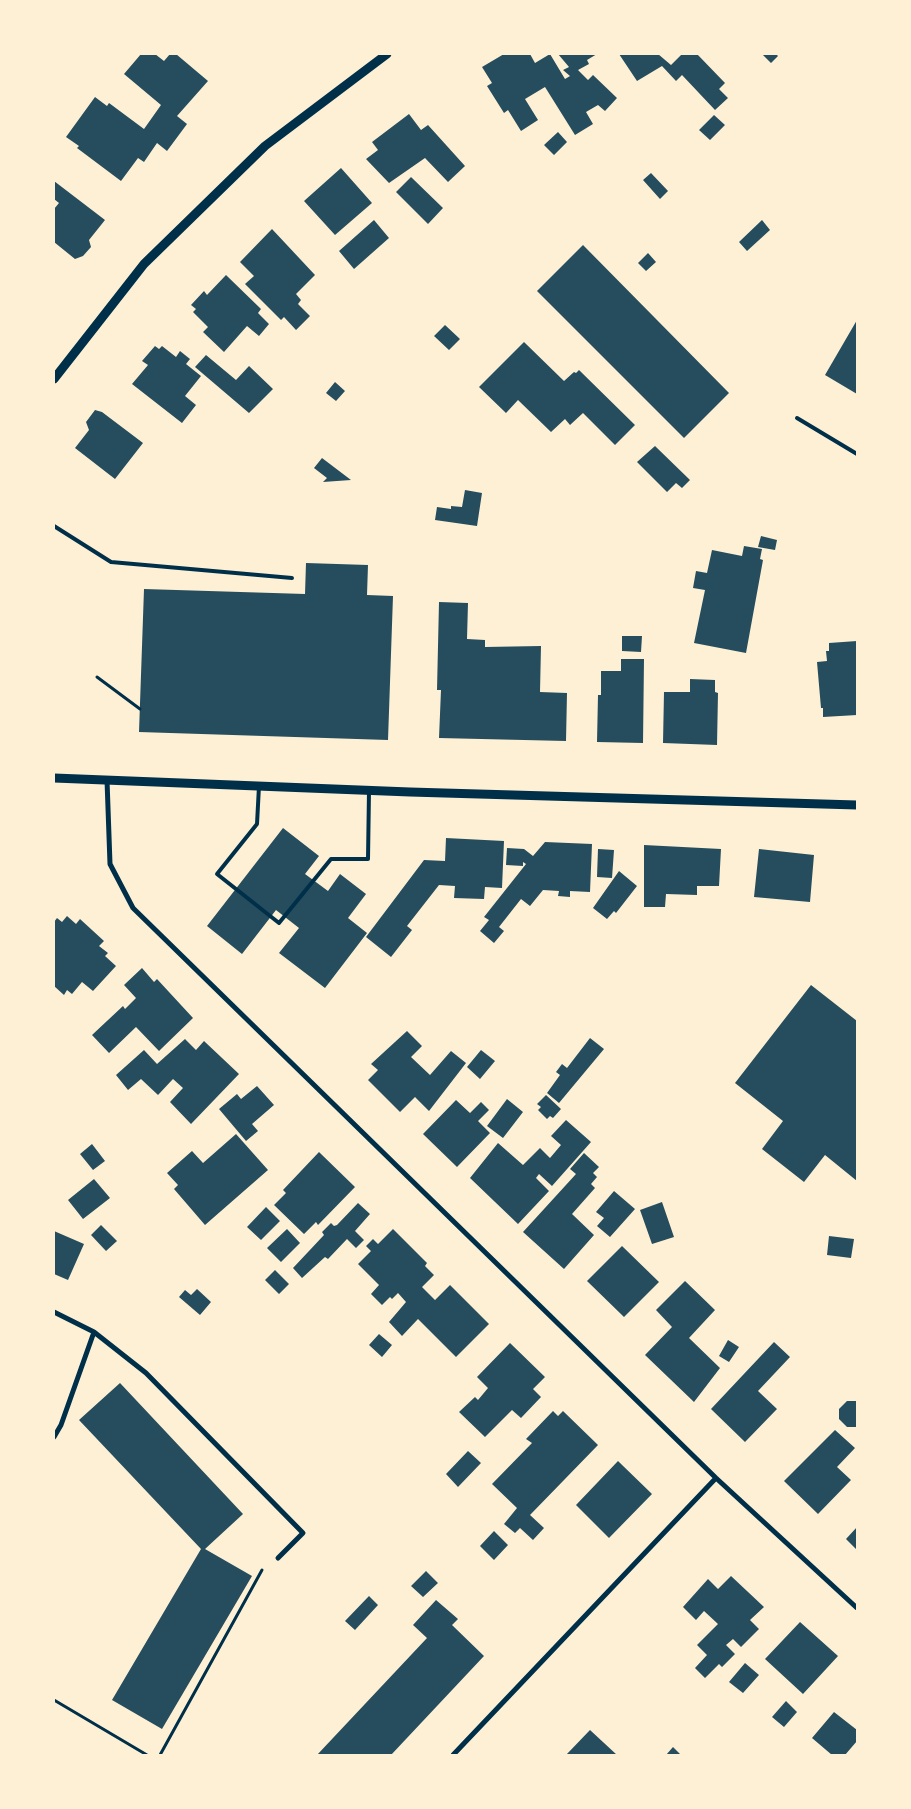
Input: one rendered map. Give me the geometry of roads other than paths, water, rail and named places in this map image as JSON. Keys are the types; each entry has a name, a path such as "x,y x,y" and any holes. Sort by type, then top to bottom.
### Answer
{"street":[{"path":"54,379 144,264 265,146 387,54"},
{"path":"54,778 857,805"},
{"path":"107,779 110,864 132,908 716,1478 857,1608"},
{"path":"54,1312 94,1332 146,1373 303,1533 278,1558"},
{"path":"54,1437 61,1425 94,1332"},
{"path":"452,1755 716,1478"}],"lane":[{"path":"797,418 857,454"},
{"path":"54,526 111,562 292,578"},
{"path":"259,786 257,824 217,874 279,923 331,859 368,859 369,790"}]}
